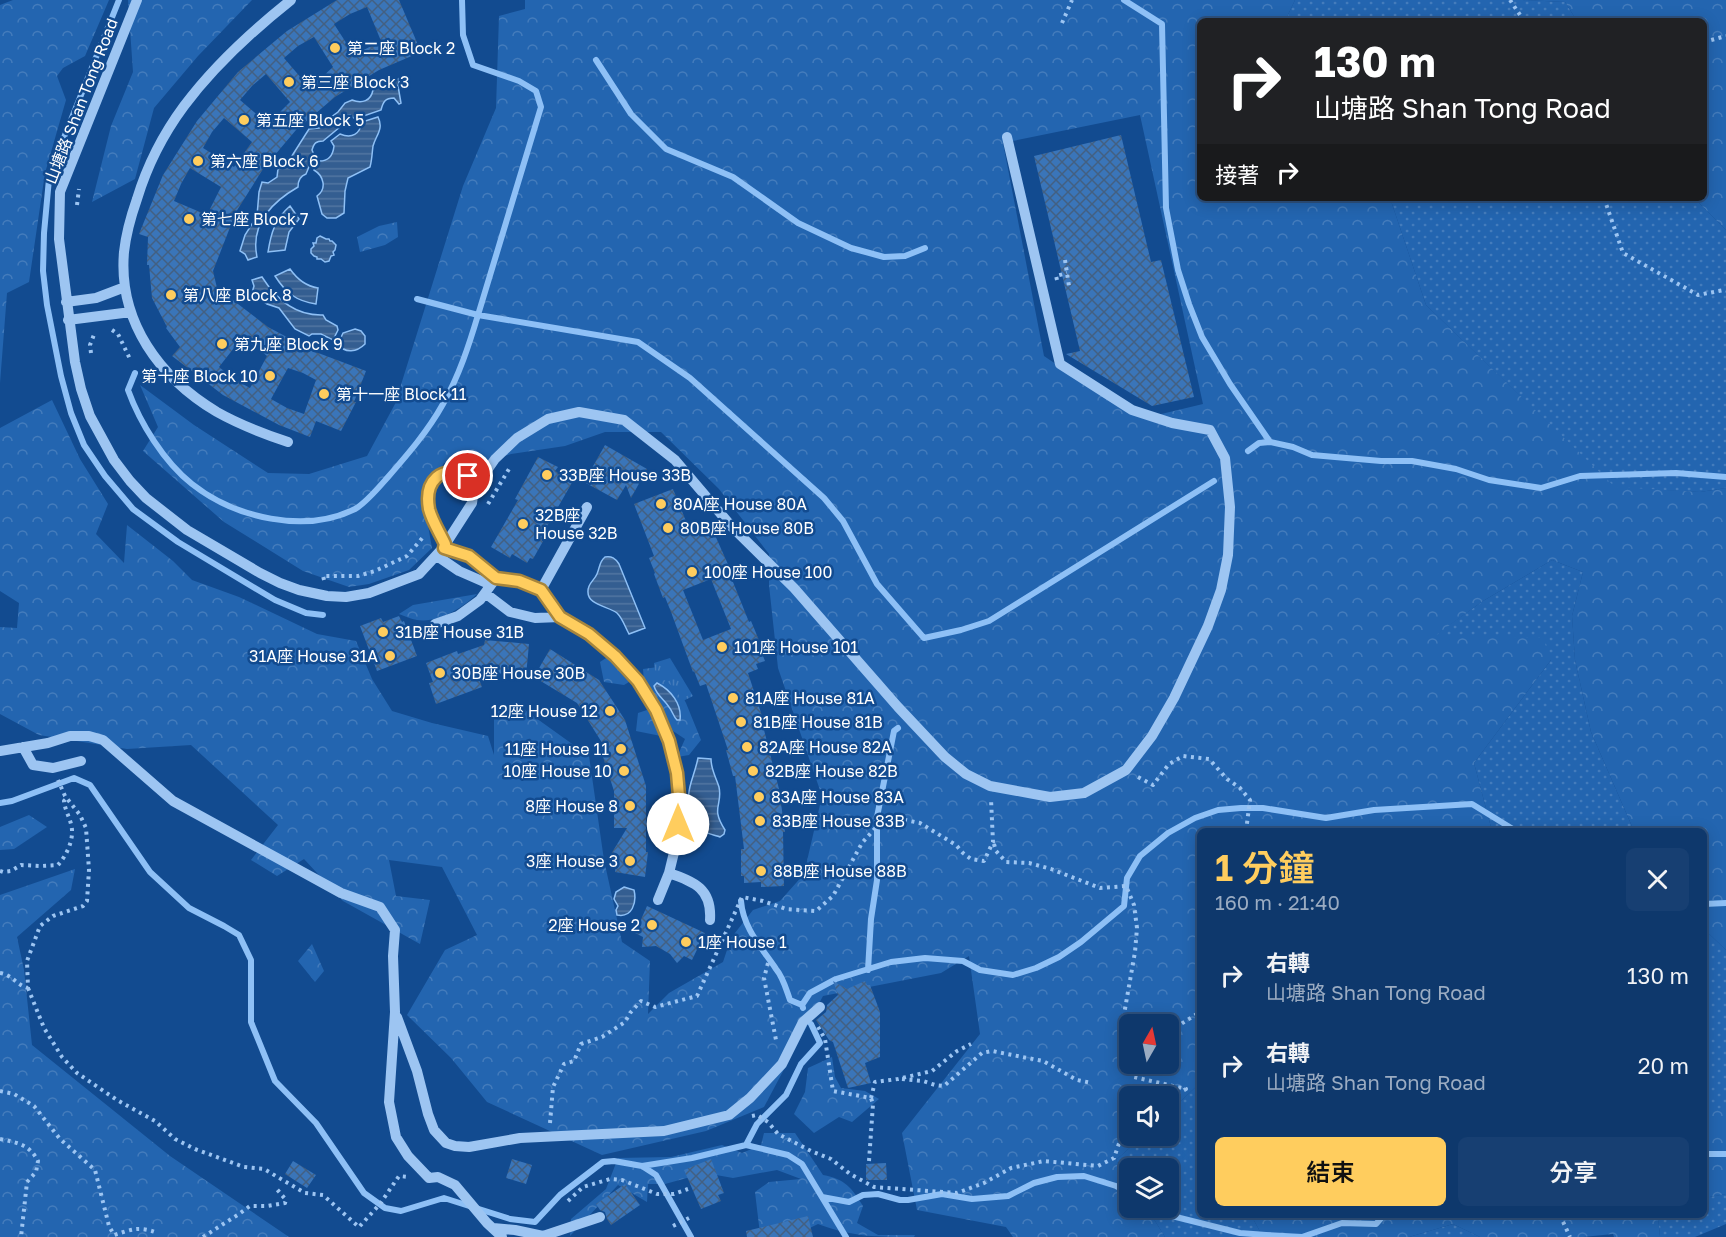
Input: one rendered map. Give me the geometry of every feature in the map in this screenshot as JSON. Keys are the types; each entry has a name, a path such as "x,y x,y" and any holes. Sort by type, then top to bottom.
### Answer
{"street":[{"name":"山塘路 Shan Tong Road","path":"136,0 60,192 59,239 75,362 90,416 114,460 146,498 187,530 280,583 327,596 346,597 369,593 419,574 442,549 472,502 474,489 495,459 517,438 548,419 579,412 624,420 675,460 732,527 794,588 945,757 966,774 990,786 1050,797 1084,793 1126,770 1152,736 1174,698 1208,626 1221,590 1228,555 1230,507 1225,458 1210,430 1172,423 1131,410 1060,364 1007,137"},
{"path":"288,442 251,429 217,412 185,389 156,362 141,338 131,312 125,287 124,253 130,219 143,179 161,142 183,107 254,30 291,0"},
{"path":"66,302 96,298 125,287"},
{"path":"68,320 131,312"},
{"path":"474,489 468,476 457,471 443,472 433,480 429,492 429,510 442,549 459,571 491,585 519,581 541,590 560,617 589,634 615,656 638,681 656,710 669,741 677,773 680,807 677,840 669,873 658,900"},
{"path":"541,590 587,507"},
{"path":"442,549 469,556 510,612 535,618 560,617"},
{"path":"435,624 458,616 480,600 491,585"},
{"path":"0,751 48,743 70,736 89,735 103,740 173,801 341,893 380,907 395,930 393,956 395,1011 389,1102 396,1137 408,1156 429,1178 438,1177 455,1185 502,1237"},
{"path":"23,747 33,765 53,768 81,761"},
{"path":"669,873 691,881 703,891 708,900 710,920"},
{"path":"395,1011 417,1071 434,1130 446,1143 469,1147 520,1138 664,1131 729,1114 750,1098 783,1061 803,1022 820,1007"},
{"path":"490,1225 543,1236 600,1217"}],"path":[{"path":"1062,23 1072,0"},
{"path":"1510,0 1522,18"},
{"path":"1707,41 1726,36"},
{"path":"76,209 80,187"},
{"path":"1605,201 1623,253 1698,295 1726,291"},
{"path":"1065,260 1069,286"},
{"path":"1057,279 1056,276 1067,273"},
{"path":"109,327 118,334 130,359"},
{"path":"91,355 90,345 94,333 101,328"},
{"path":"495,459 509,468"},
{"path":"487,505 514,461"},
{"path":"327,596 323,576 358,576 375,571 407,556 424,537 424,529"},
{"path":"1145,781 1153,785 1168,764 1183,756 1209,759 1250,800 1246,828"},
{"path":"990,786 993,842 996,851 1006,862 1029,862 1100,888 1126,886 1134,905 1137,928 1124,1014"},
{"path":"984,796 1001,802"},
{"path":"0,871 11,871 21,865 58,865 66,856 71,838 72,826 65,811 66,797 80,815 86,828 89,870 87,901 83,906 53,916 40,926 27,961 28,988 44,1028 62,1057 77,1073 155,1122 175,1139 195,1149 244,1167 264,1169 305,1193 323,1195 358,1227 380,1204 399,1176"},
{"path":"549,1138 553,1087 564,1064 574,1061 581,1044 602,1037 625,1022 641,1001 655,1007 697,996 742,897 786,909 816,910 833,896 862,843 886,816 920,823 956,845 971,859 984,861 993,842"},
{"path":"768,963 764,978 783,1061"},
{"path":"0,973 8,975 21,986 28,988"},
{"path":"1179,1025 1197,1014"},
{"path":"810,1016 825,1039 833,1091 871,1098"},
{"path":"870,1161 873,1104 871,1098 876,1082 932,1071 957,1051 971,1044"},
{"path":"898,1079 944,1086 982,1053 992,1051 1043,1061 1077,1080 1092,1083"},
{"path":"1132,1074 1134,1077 1173,1086"},
{"path":"1179,1087 1186,1089 1179,1093"},
{"path":"0,1091 14,1094 34,1106 60,1139 94,1170 109,1226 114,1235 131,1229 144,1228 158,1233"},
{"path":"729,1114 733,1118 757,1115 768,1122 778,1134 831,1159 850,1174 874,1187 957,1193 984,1183 1011,1168 1044,1161 1098,1166 1114,1158 1119,1143"},
{"path":"0,1139 32,1150 38,1161 36,1172 27,1182 21,1237"},
{"path":"568,1201 583,1187 610,1179 622,1179 657,1194 674,1194 688,1189"},
{"path":"203,1237 250,1206 285,1203 286,1200 275,1187"},
{"path":"673,1226 689,1218"},
{"path":"1561,1218 1570,1237"}],"green space":[{"path":"13,0 109,0 85,56 63,68 57,76 66,100 45,173 29,282 7,293 0,383 0,5"},
{"path":"128,0 252,0 198,56 154,108 135,179 92,202 111,126 133,72"},
{"path":"525,0 1295,0 1286,18 1197,18 1197,201 1391,201 1426,305 1615,487 1700,492 1726,488 1726,950 1707,932 1707,828 1633,828 1591,732 1575,660 1572,616 1583,572 1552,560 1483,601 1436,635 1543,638 1551,660 1474,763 1491,828 1197,828 1197,1086 1179,1103 1179,1086 1119,1086 1119,1146 1132,1146 1116,1160 1119,1165 1119,1218 1153,1218 1165,1237 1013,1237 1006,1227 917,1210 902,1133 980,1034 969,956 941,973 823,996 764,1107 706,1131 602,1155 487,1102 451,1058 407,1015 445,950 477,935 442,867 389,860 396,896 430,900 420,944 343,901 304,859 277,876 251,860 278,825 191,745 127,749 39,735 0,714 0,627 17,628 19,603 0,591 0,428 52,400 80,459 108,504 96,534 124,563 127,525 173,561 192,580 239,597 317,634 356,641 372,679 392,711 488,736 494,755 494,706 522,708 589,756 604,860 622,942 650,961 648,1014 669,993 723,962 731,938 753,910 780,901 804,874 822,796 778,668 769,585 769,554 719,489 661,432 605,432 565,446 511,454 473,467 444,463 424,503 432,548 409,570 369,584 349,587 303,571 224,522 143,451 158,427 140,385 194,425 268,473 309,474 367,456 395,404 463,186 496,108 499,16 525,9","holes":["1140,115 1203,404 1153,416 1072,375 1044,356 1003,143"]},
{"path":"1295,0 1522,0 1565,2 1575,18 1286,18"},
{"path":"1522,0 1726,0 1726,230 1697,201 1707,201 1707,18 1575,18 1565,2"},
{"path":"1391,201 1697,201 1726,230 1726,488 1700,492 1615,488 1426,305"},
{"path":"397,222 398,237 385,245 360,252 357,237 379,226"},
{"path":"1552,560 1583,572 1572,616 1575,660 1591,732 1633,828 1491,828 1474,763 1551,660 1435,635 1483,601"},
{"path":"477,594 442,617 417,620 399,614 413,605"},
{"path":"612,654 622,661 629,682 624,685 604,682 600,662"},
{"path":"670,658 693,696 683,701 673,687 656,672 654,663"},
{"path":"666,666 686,703 701,740 689,755 677,757 685,739 673,731 664,712 644,682 643,669"},
{"path":"647,710 658,722 661,736 636,731 638,713"},
{"path":"29,815 47,827 14,849 0,850 0,827"},
{"path":"75,869 71,890 17,937 24,970 32,1045 170,1156 289,1237 0,1237 0,895"},
{"path":"1707,932 1726,950 1726,1111 1707,1109"},
{"path":"312,944 324,971 315,982 298,961"},
{"path":"832,1057 835,1077 841,1088 865,1091 879,1099 852,1122 839,1117 814,1133 794,1114 805,1092 808,1068"},
{"path":"1197,1086 1197,1218 1253,1218 1263,1237 1165,1237 1153,1218 1179,1218 1179,1158 1119,1158 1119,1165 1116,1160 1132,1146 1179,1146 1179,1103"},
{"path":"1707,1108 1726,1111 1726,1194 1707,1197"},
{"path":"764,1133 795,1133 823,1175 842,1182 859,1200 863,1206 857,1223 878,1235 915,1235 914,1237 889,1237 842,1232 818,1224 791,1237 760,1234 755,1192 769,1182 801,1179 777,1170 733,1178 705,1173 665,1184 648,1184 647,1202 618,1185 570,1236 571,1219 606,1189 618,1158 671,1157 722,1145 742,1153 761,1145"},
{"path":"1726,1194 1726,1224 1695,1237 1660,1237 1658,1218 1707,1218 1707,1197"},
{"path":"1253,1218 1658,1218 1660,1237 1614,1237 1613,1234 1583,1237 1480,1237 1453,1224 1409,1237 1263,1237"},
{"path":"1453,1224 1480,1237 1409,1237"}],"shaded area":[{"path":"400,78 398,86 401,103 399,104 394,98 388,99 381,110 355,119 350,115 345,116 340,121 340,127 323,141 315,144 312,150 314,155 306,174 298,182 298,187 288,193 265,215 257,234 257,257 248,260 240,251 245,235 257,216 262,182 268,183 277,177 278,169 290,159 309,129 323,126 345,103 352,100 366,101 373,90"},
{"path":"378,117 380,129 373,146 370,167 348,178 344,213 336,218 327,218 322,214 317,196 322,190 323,183 314,170 317,161 329,158 334,146 331,141 340,134 352,136 359,130 362,122"},
{"path":"290,206 299,219 289,232 285,250 268,252 274,227"},
{"path":"320,236 336,245 334,255 329,261 317,259 311,253 313,243 316,243"},
{"path":"290,269 302,282 318,288 316,304 292,295 275,276"},
{"path":"262,277 288,305 304,313 323,315 326,320 337,326 338,330 333,340 321,334 309,336 295,329 279,308 267,304 252,293 254,286 252,280"},
{"path":"355,329 361,331 365,336 365,344 358,349 348,351 338,344 343,333"},
{"path":"605,557 613,558 619,564 645,628 629,634 617,613 594,602 589,596 589,586"},
{"path":"657,683 667,689 674,698 679,708 680,720 677,720 657,692 654,686"},
{"path":"698,758 711,759 719,787 718,816 725,830 720,837 701,829 691,810 689,794"},
{"path":"624,887 634,890 634,904 630,912 617,915 618,906 614,899 616,892"}],"building":[{"path":"337,0 399,0 421,52 379,70 335,97 296,130 263,169 236,212 213,271 217,288 268,327 313,351 366,371 354,402 356,402 341,431 316,421 310,437 279,425 223,395 172,356 180,347 166,328 152,298 149,265 147,265 148,237 139,234 163,175 197,121 238,72 287,31","holes":["367,7 381,41 354,55 334,24","314,37 333,67 308,86 284,58 298,46","266,74 290,102 268,124 240,100","224,118 252,142 234,167 203,148 212,132","190,168 221,187 207,215 174,201","241,339 255,346 267,356 250,388 219,367","288,368 316,380 304,414 271,399"]},
{"path":"1121,135 1151,262 1161,260 1194,397 1152,406 1066,354 1080,351 1034,156"},
{"path":"605,445 647,469 631,498 626,485 617,500 584,482"},
{"path":"538,457 558,467 555,471 573,481 546,528 544,534 546,536 533,559 530,558 527,563 512,554 510,558 491,547 518,500 515,499"},
{"path":"673,489 692,536 703,531 705,536 714,533 731,571 729,572 749,622 751,621 761,645 759,646 765,661 756,664 758,669 748,673 765,725 763,726 779,789 785,832 783,832 784,886 761,887 761,882 744,883 744,876 741,876 741,849 744,849 735,776 733,776 726,750 728,750 706,684 700,686 693,672 665,597 663,598 649,558 654,556 634,504","holes":["711,579 731,629 703,640 683,590"]},
{"path":"399,616 402,622 404,621 417,656 377,671 360,626 381,618 383,622"},
{"path":"485,640 529,644 526,676 476,671 482,687 436,704 429,683 433,682 426,663 457,651 458,654 484,645"},
{"path":"550,649 599,680 625,720 646,786 646,852 648,852 645,877 615,872 616,863 608,859 627,828 614,828 614,791 601,751 606,749 577,703 534,677"},
{"path":"647,906 705,933 692,960 684,956 677,963 670,954 656,946 642,947 643,937 635,933"},
{"path":"833,981 847,989 865,981 867,985 870,985 880,1012 880,1057 865,1063 871,1083 848,1088 833,1042 829,1040 816,1020 826,1012 827,1005 838,995"},
{"path":"512,1159 532,1165 526,1184 506,1178"},
{"path":"711,1159 724,1193 718,1195 721,1201 701,1209 684,1170"},
{"path":"293,1161 316,1175 307,1188 285,1174"},
{"path":"886,1163 887,1180 866,1180 866,1164"},
{"path":"625,1184 640,1205 611,1225 605,1212 600,1210 596,1204"},
{"path":"808,1216 813,1237 747,1237 746,1231"}],"waterway":[{"path":"119,0 49,179 43,271 47,305 71,413 84,445 105,476 133,509 178,542 275,600 306,613 323,615"},
{"path":"462,0 463,35 473,65 519,81 536,91 541,107 478,315 638,342 690,378 824,498 843,521 877,584 924,638 989,621 1214,481"},
{"path":"1124,0 1162,24 1166,208 1178,270 1189,304 1202,337 1230,384 1270,442 1293,447 1312,455 1381,461 1412,461 1456,469 1489,480 1541,488 1580,476 1676,473 1726,477"},
{"path":"596,60 631,114 666,149 733,177 798,223 851,248 884,257 905,256 925,248"},
{"path":"135,373 128,390 139,416 172,465 192,484 229,506 271,519 293,521 335,516 364,503 410,451 443,404 463,360 478,315 417,299"},
{"path":"1248,451 1259,443 1270,442"},
{"path":"868,970 871,919 877,880 877,817 894,731 898,728"},
{"path":"0,803 12,801 74,778 90,785 150,872 189,908 239,935 251,960 251,1022 275,1081 316,1123 364,1193 385,1208 401,1211 444,1198 510,1219 535,1222 560,1195 603,1162 614,1161 642,1166 656,1175 691,1237"},
{"path":"803,1008 802,1005 810,993 836,979 891,962 925,958 963,961 980,970 1013,975 1036,968 1059,957 1081,942 1124,906 1127,878 1140,856 1168,833 1195,818 1218,810 1263,808 1326,818 1374,810 1472,804 1511,828"},
{"path":"741,901 749,929 781,976 790,1000 802,1005"},
{"path":"1707,904 1726,903"},
{"path":"642,1166 692,1158 746,1145 757,1124 786,1095 801,1064 820,1043 811,1024"},
{"path":"746,1145 788,1155 802,1164 846,1237"},
{"path":"1707,1154 1726,1154"},
{"path":"822,1197 849,1202 863,1195 878,1194 900,1200 942,1194 972,1199 1008,1196 1034,1183 1057,1177 1084,1176 1119,1188"},
{"path":"1179,1218 1240,1233 1302,1237 1342,1223 1376,1224 1381,1218"}],"place":[{"name":"第二座 Block 2","path":"335,48"},
{"name":"第三座 Block 3","path":"289,82"},
{"name":"第五座 Block 5","path":"244,120"},
{"name":"第六座 Block 6","path":"198,161"},
{"name":"第七座 Block 7","path":"189,219"},
{"name":"第八座 Block 8","path":"171,295"},
{"name":"第九座 Block 9","path":"222,344"},
{"name":"第十座 Block 10","path":"270,376"},
{"name":"第十一座 Block 11","path":"324,394"},
{"name":"33B座 House 33B","path":"547,475"},
{"name":"80A座 House 80A","path":"661,504"},
{"name":"32B座 House 32B","path":"523,524"},
{"name":"80B座 House 80B","path":"668,528"},
{"name":"100座 House 100","path":"692,572"},
{"name":"31B座 House 31B","path":"383,632"},
{"name":"101座 House 101","path":"722,647"},
{"name":"31A座 House 31A","path":"390,656"},
{"name":"30B座 House 30B","path":"440,673"},
{"name":"81A座 House 81A","path":"733,698"},
{"name":"12座 House 12","path":"610,711"},
{"name":"81B座 House 81B","path":"741,722"},
{"name":"82A座 House 82A","path":"747,747"},
{"name":"11座 House 11","path":"621,749"},
{"name":"10座 House 10","path":"624,771"},
{"name":"82B座 House 82B","path":"753,771"},
{"name":"83A座 House 83A","path":"759,797"},
{"name":"8座 House 8","path":"630,806"},
{"name":"83B座 House 83B","path":"760,821"},
{"name":"3座 House 3","path":"630,861"},
{"name":"88B座 House 88B","path":"761,871"},
{"name":"2座 House 2","path":"652,925"},
{"name":"1座 House 1","path":"686,942"}],"route":[{"path":"468,476 457,471 443,472 433,480 429,492 429,510 445,544 444,548 469,556 496,578 519,581 541,590 560,617 589,634 615,656 638,681 656,710 669,741 677,773 680,807 678,824"}]}
